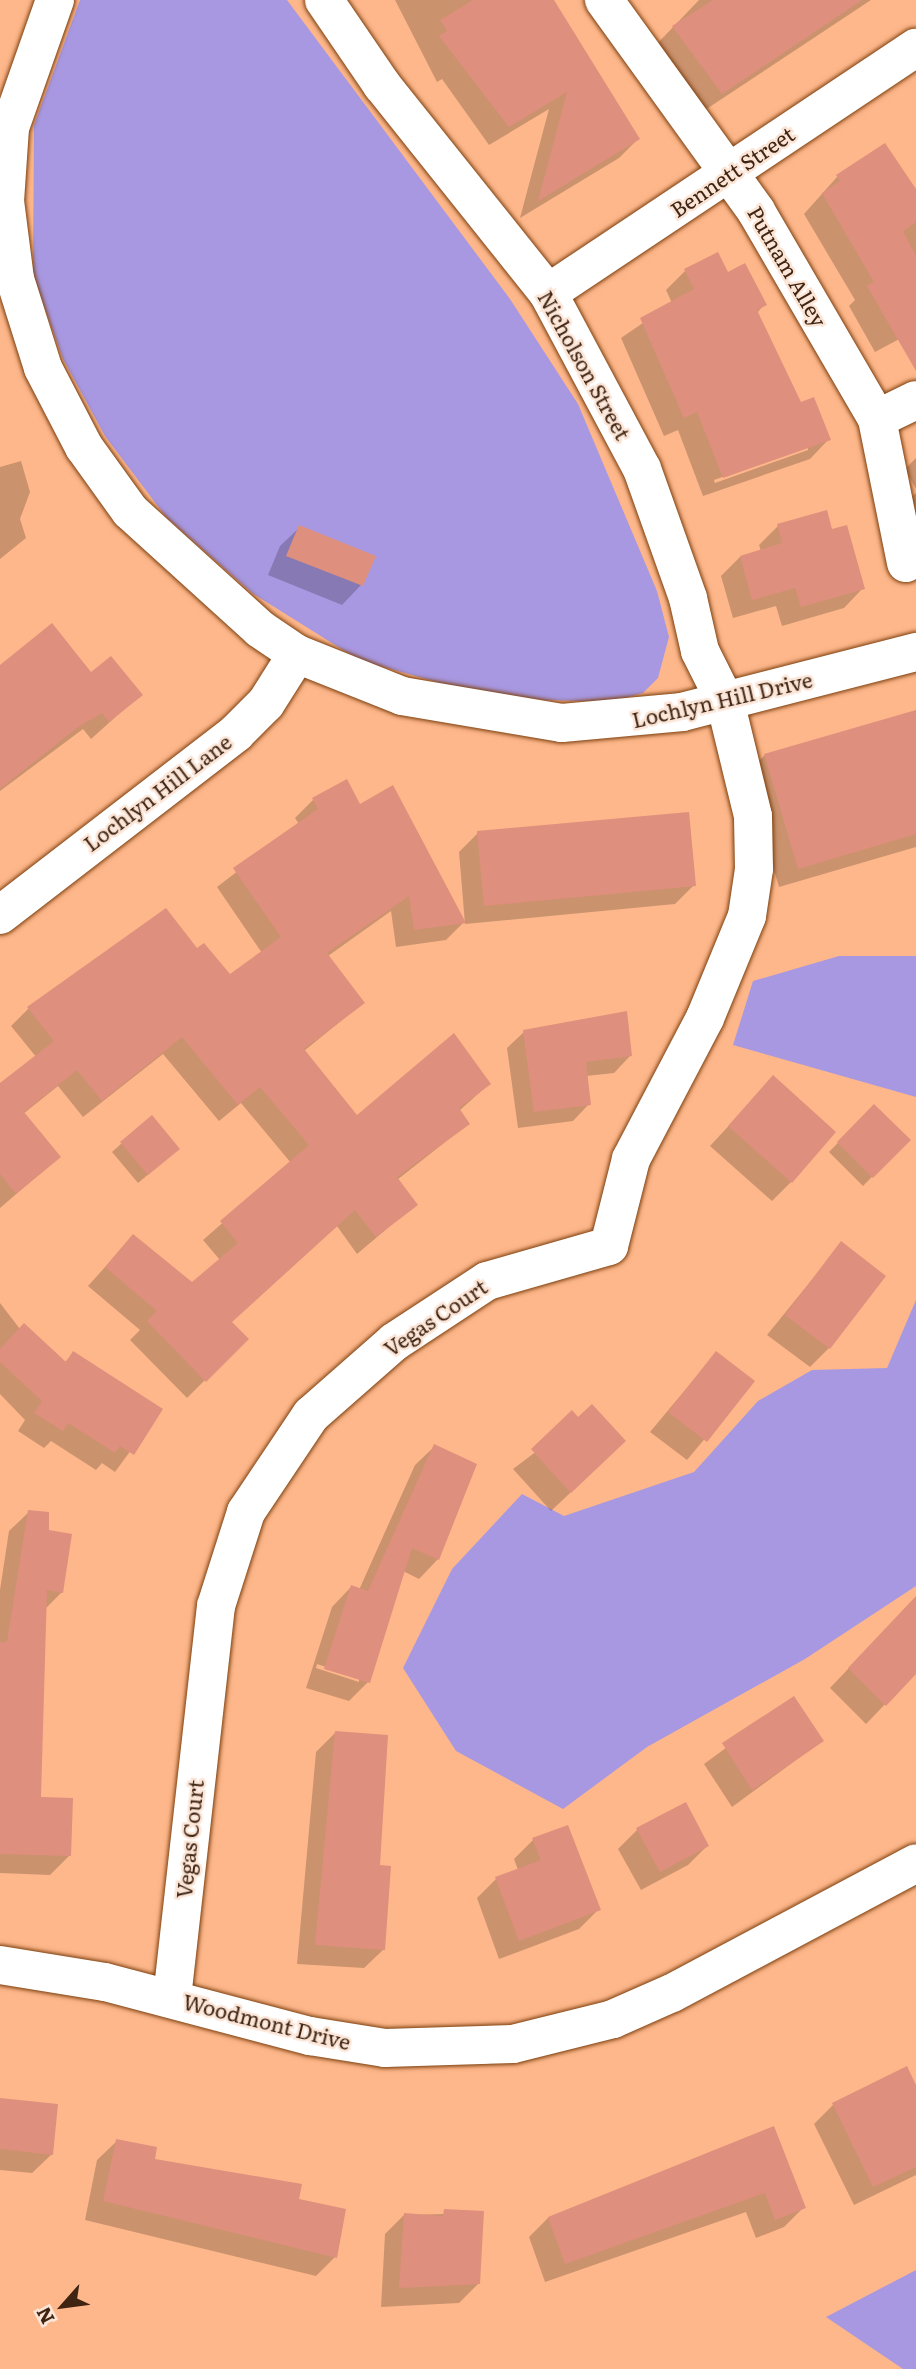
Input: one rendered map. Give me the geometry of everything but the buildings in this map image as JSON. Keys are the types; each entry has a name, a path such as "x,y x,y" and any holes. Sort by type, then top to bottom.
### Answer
{"street":[{"name":"Lochlyn Hill Drive","path":"55,0 10,128 4,172 15,279 43,368 84,447 173,555 297,654 402,696 508,719 620,722 725,701 916,652"},
{"name":"Nicholson Street","path":"324,0 382,85 548,293 642,469 688,598 700,651 725,701"},
{"name":"Putnam Alley","path":"604,0 731,171 877,419 906,563"},
{"name":"Bennett Street","path":"548,293 916,48"},
{"path":"877,419 916,400"},
{"name":"Lochlyn Hill Lane","path":"0,915 236,733 266,703 297,654"},
{"name":"Vegas Court","path":"172,1998 216,1606 228,1556 258,1492 311,1415 435,1313 517,1268 609,1246 631,1159 705,1018 747,916 753,816 725,701"},
{"name":"Woodmont Drive","path":"0,1965 172,1998 310,2036 385,2048 453,2050 525,2042 613,2019 672,1993 916,1863"}],"shaded area":[{"path":"80,0 287,0 510,299 578,404 657,591 669,637 658,678 643,693 611,702 544,700 458,688 359,660 252,593 166,517 105,436 63,359 33,275 34,125"},
{"path":"839,956 916,956 916,1097 733,1045 753,981"},
{"path":"916,1300 916,1586 805,1659 647,1747 563,1809 456,1751 403,1668 452,1569 522,1494 564,1516 694,1472 758,1401 812,1370 887,1368"},
{"path":"916,2270 916,2369 903,2369 826,2317"}]}
